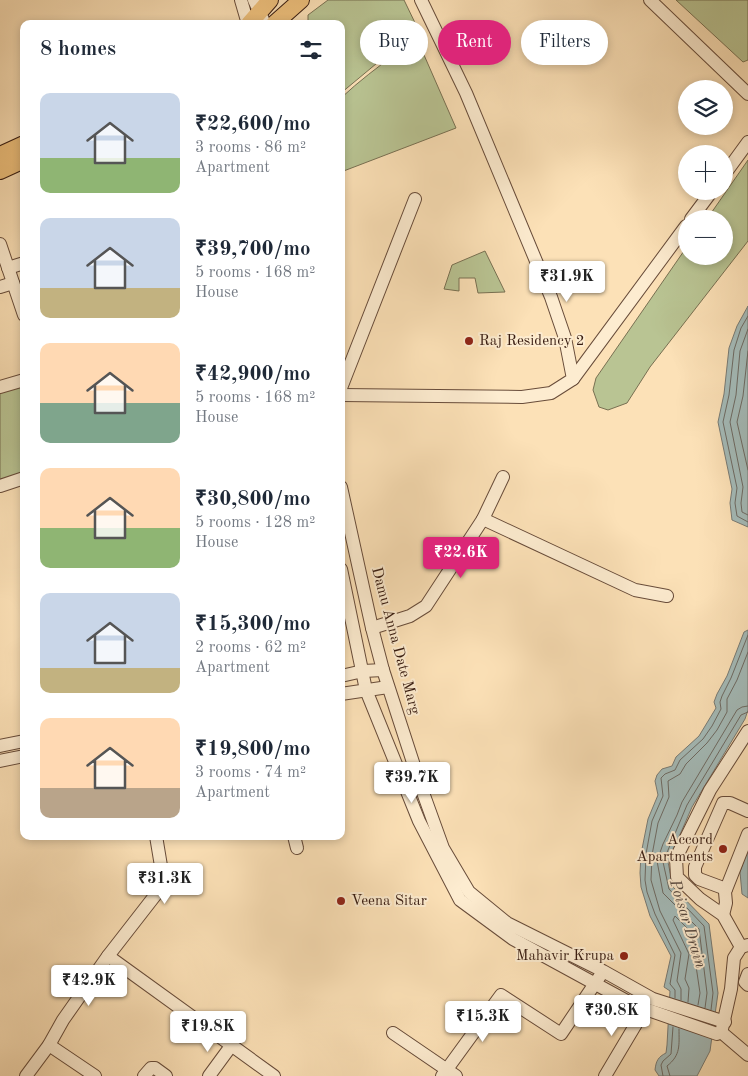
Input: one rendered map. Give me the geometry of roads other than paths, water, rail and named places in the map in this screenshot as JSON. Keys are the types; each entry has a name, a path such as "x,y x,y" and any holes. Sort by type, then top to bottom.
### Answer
{"main road":[{"path":"278,20 301,0"},
{"path":"0,155 20,146"},
{"path":"0,171 20,162"}],"street":[{"path":"241,0 257,14"},
{"path":"421,0 466,93 550,297 564,338 573,378"},
{"path":"650,0 748,94"},
{"path":"733,163 748,142"},
{"path":"345,378 415,199"},
{"path":"345,395 522,397 551,393 573,378 678,237"},
{"path":"0,244 20,302"},
{"path":"8,268 20,264"},
{"path":"0,287 13,283"},
{"path":"0,387 20,381"},
{"path":"372,628 410,616 426,606 483,520 503,477"},
{"path":"0,486 20,479"},
{"name":"Damu Anna Date Marg","path":"345,505 383,670 420,787 443,848 469,892 507,923 603,971 649,1006"},
{"path":"483,520 635,590 667,596"},
{"name":"Damu Anna Date Marg","path":"345,588 366,690 419,821 460,900 514,939 634,1005 649,1006 720,1027"},
{"path":"345,675 362,671 383,670"},
{"path":"345,693 388,686"},
{"path":"748,731 710,790 676,858 677,877 700,900 723,915 746,946 734,958 731,989 720,1027 748,1055"},
{"path":"0,746 20,742"},
{"path":"0,761 20,757"},
{"path":"726,889 699,879 695,875 695,867 723,803 730,803 748,811"},
{"path":"723,915 726,889 748,834"},
{"path":"26,1076 108,956 164,884 157,840"},
{"path":"108,956 274,1076"},
{"path":"393,1032 448,1074 501,995 561,1034 603,971"},
{"path":"748,974 746,982 748,986"},
{"path":"605,1076 639,1019 649,1006"},
{"path":"49,1045 95,1076"},
{"path":"208,1076 231,1046"},
{"path":"144,1076 151,1068 155,1068 166,1076"}],"water":[{"path":"748,306 748,527 732,520 730,503 732,489 718,422 724,394 729,348 737,326"},
{"name":"Poisar Drain","path":"748,630 748,710 745,719 692,807 668,862 673,887 709,924 718,993 710,1051 697,1076 659,1076 655,1070 656,1064 659,1058 666,1053 667,1045 670,991 664,987 671,956 650,916 641,887 640,873 641,854 648,819 658,795 655,781 662,769 672,766 676,757 699,736 716,708 714,702 717,694 727,676 744,632"},
{"path":"748,848 748,898 742,894 740,872"}],"place":[{"name":"Raj Residency 2","path":"469,341"},
{"name":"Accord Apartments","path":"723,849"},
{"name":"Veena Sitar","path":"341,901"},
{"name":"Mahavir Krupa","path":"624,956"}]}
